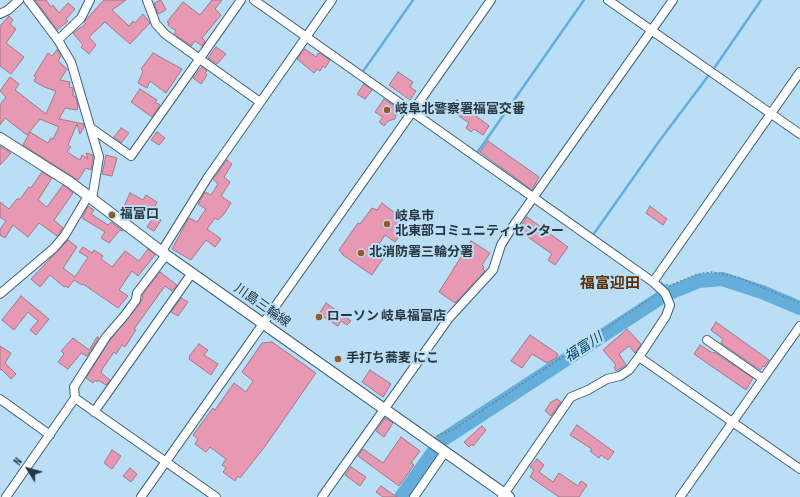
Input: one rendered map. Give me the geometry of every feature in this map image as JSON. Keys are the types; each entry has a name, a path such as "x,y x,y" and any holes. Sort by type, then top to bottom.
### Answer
{"main road":[{"name":"川島三輪線","path":"0,138 71,183 164,253 385,408 505,496"}],"street":[{"path":"0,14 8,10 19,0"},
{"path":"0,294 54,248 65,235 90,198 99,157 71,62 58,40 28,0"},
{"path":"58,40 81,18 90,0"},
{"path":"91,128 131,156 241,0"},
{"path":"254,0 306,38 654,280 669,301 670,305 666,316 640,357 629,370 620,376 607,379 588,390 571,397 505,496"},
{"path":"6,497 75,398 74,387 106,337 136,300 136,293 164,253 208,176 332,0"},
{"path":"141,497 490,0"},
{"path":"608,0 800,134"},
{"path":"322,497 449,318 493,270 501,245 673,0"},
{"path":"149,1 156,24 165,34 260,102"},
{"path":"654,280 800,72"},
{"path":"94,412 192,273"},
{"path":"680,497 800,326"},
{"path":"707,340 763,379"},
{"path":"640,357 800,469"},
{"path":"75,398 216,497"},
{"path":"0,399 50,435"},
{"path":"414,497 444,451"}],"path":[{"path":"430,441 454,428 664,292 671,283 698,274 712,272 737,277 800,302"}],"building":[{"path":"35,0 46,0 51,7 53,5 59,13 68,3 75,9 66,19 68,21 57,30"},
{"path":"104,0 126,0 112,10 129,26 133,21 135,23 143,14 150,23 130,44 105,22 89,37 96,45 89,54 81,47 83,45 73,33 86,24 84,22"},
{"path":"161,0 166,10 158,14 154,3"},
{"path":"212,0 222,0 215,9 221,15 202,38 205,41 202,46 195,41 191,46 174,34 176,31 168,25 169,23 167,22 183,2 200,15"},
{"path":"9,16 13,20 10,24 16,29 6,43 24,57 11,74 0,66 0,26"},
{"path":"216,47 226,54 217,64 208,58"},
{"path":"305,49 316,57 318,53 330,60 325,68 323,66 320,71 317,69 314,73 297,59"},
{"path":"57,50 61,56 58,61 67,69 60,80 70,82 69,87 73,88 73,96 75,96 78,106 77,110 65,108 59,119 84,124 80,134 77,124 68,145 71,147 67,152 80,160 82,155 88,159 86,153 93,155 91,170 86,168 78,180 23,145 30,132 48,143 51,138 53,139 59,127 40,119 27,135 5,118 0,125 0,105 6,97 0,91 10,77 19,84 15,90 46,114 56,91 44,87 34,81 36,77 34,76 48,53 52,56"},
{"path":"153,53 182,69 166,93 150,81 147,88 138,83 143,71 141,69"},
{"path":"202,67 207,71 205,73 207,75 201,84 193,78"},
{"path":"398,72 413,82 410,87 416,91 410,100 389,85"},
{"path":"364,84 372,90 365,99 357,94"},
{"path":"140,89 157,100 155,102 160,105 152,117 131,102"},
{"name":"岐阜北警察署福富交番","path":"384,99 398,108 395,119 388,121 384,126 379,122 383,117 375,112"},
{"path":"457,100 470,110 472,106 477,109 474,113 476,116 489,126 483,135 474,129 471,132 466,128 469,123 452,111 452,107"},
{"path":"121,128 129,133 121,143 114,137"},
{"path":"157,132 165,138 159,145 151,140"},
{"path":"488,141 539,177 532,190 480,152"},
{"path":"0,146 11,153 0,165"},
{"path":"106,155 117,158 112,176 102,174"},
{"path":"227,160 232,164 224,177 230,182 221,196 231,203 224,214 218,220 215,218 207,229 221,239 215,247 206,240 191,260 172,249 189,218 197,222 206,209 198,204 205,192 211,195 218,184 213,179"},
{"path":"42,172 52,178 38,200 47,207 63,185 73,193 54,220 63,228 57,236 39,223 28,237 13,225 5,238 0,235 0,229 6,221 0,217 0,202 9,209 17,199 20,199 29,187 31,188"},
{"path":"130,193 143,200 146,195 157,202 151,215 136,207 131,220 119,211 120,209 122,211"},
{"path":"382,203 403,219 399,225 404,229 395,242 385,235 379,244 388,251 372,275 343,255 339,250 358,223 360,224 372,208 377,210"},
{"path":"88,206 94,210 91,214 108,225 111,222 123,231 120,230 109,243 101,238 105,232 82,218"},
{"path":"650,206 667,219 663,225 646,213"},
{"path":"154,216 161,220 154,231 147,227"},
{"path":"527,217 568,247 555,265 548,260 552,254 518,230"},
{"path":"68,240 77,247 63,268 75,277 88,257 79,252 83,247 92,253 94,250 103,256 101,259 112,267 125,251 139,261 148,249 155,255 138,276 132,271 119,290 128,296 118,308 83,284 82,285 74,280 68,288 66,286 64,287 50,275 40,287 31,279"},
{"path":"471,241 490,253 482,265 485,271 455,303 439,292"},
{"path":"160,272 177,285 172,291 165,286 134,329 136,330 125,347 122,345 116,354 114,352 101,373 110,380 106,385 98,380 97,382 95,380 93,383 86,378 110,340 140,303 143,297 142,295"},
{"path":"21,296 49,319 36,335 30,330 38,321 28,312 14,330 2,320"},
{"path":"181,298 188,302 178,316 171,312"},
{"path":"326,303 351,321 347,325 341,321 338,326 319,314"},
{"path":"716,322 769,360 764,367 763,366 760,370 721,343 723,339 711,330"},
{"path":"627,329 641,344 635,353 629,346 619,354 626,365 616,371 614,367 616,365 603,350"},
{"path":"530,335 558,354 556,358 547,363 532,354 522,368 511,361"},
{"path":"97,337 99,338 87,356 81,353 68,369 58,362 64,354 61,351 73,338 89,350"},
{"path":"272,342 316,373 266,445 240,478 238,476 235,481 223,472 226,468 222,465 226,459 210,447 206,452 195,444 198,439 193,435 213,408 215,410 234,383 246,392 253,381 242,372 262,343"},
{"path":"199,344 208,350 204,355 218,364 211,375 189,359 190,355"},
{"path":"700,345 713,353 714,352 753,378 746,390 694,354"},
{"path":"0,346 11,353 5,363 16,374 11,379 1,369 0,370"},
{"path":"370,370 391,384 383,397 362,382"},
{"path":"557,399 561,402 551,416 545,411 551,402"},
{"path":"385,418 393,423 384,437 376,431"},
{"path":"577,425 614,452 608,460 601,455 599,458 590,451 592,449 570,435"},
{"path":"482,426 486,430 473,446 472,444 469,447 464,442"},
{"path":"401,437 420,451 411,463 414,465 399,486 358,456 363,449 383,463"},
{"path":"112,450 121,456 112,469 104,463"},
{"path":"537,459 544,465 539,472 553,482 559,473 578,486 581,481 587,485 579,497 559,497 530,477 534,470 530,467"},
{"path":"351,467 366,477 360,486 345,475"},
{"path":"130,468 137,474 131,482 123,476"},
{"path":"381,486 397,497 383,497 376,492"}],"waterway":[{"path":"364,74 362,73 413,0"},
{"path":"478,154 477,153 584,0"},
{"path":"715,67 761,0"},
{"path":"620,254 593,235 660,140 709,75"},
{"path":"487,160 593,235"},
{"name":"福富川","path":"401,497 441,441 665,295 699,281 722,279 762,292 800,308"},
{"path":"656,280 665,286 667,285"}],"place":[{"name":"岐阜北警察署福富交番","path":"387,110"},
{"name":"福富口","path":"112,215"},
{"name":"岐阜市 北東部コミュニティセンター","path":"387,224"},
{"name":"北消防署三輪分署","path":"361,253"},
{"name":"ローソン 岐阜福富店","path":"319,317"},
{"name":"手打ち蕎麦 にこ","path":"338,359"}],"district":[{"name":"福富迎田","path":"610,284"}]}
